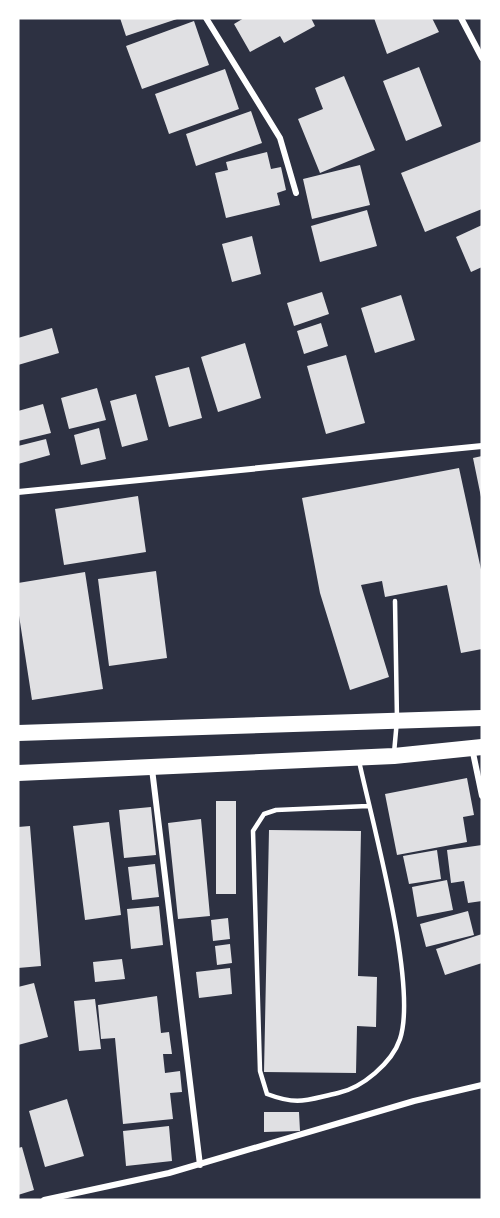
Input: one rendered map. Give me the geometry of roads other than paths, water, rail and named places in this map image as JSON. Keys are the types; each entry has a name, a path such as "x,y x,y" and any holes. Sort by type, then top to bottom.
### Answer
{"highway":[{"path":"18,733 482,718"},
{"path":"18,773 152,769 358,756 394,756 477,747"}],"street":[{"path":"206,18 280,138 296,194"},
{"path":"461,18 482,58"},
{"path":"18,492 482,446"},
{"path":"477,747 482,796"},
{"path":"152,769 200,1164"},
{"path":"44,1200 200,1164 414,1101 482,1085"}],"lane":[{"path":"394,756 397,720 395,601"},
{"path":"358,756 400,961 404,996 400,1038 386,1064 350,1091 292,1103 267,1094 260,1071 253,831 264,814 276,810 368,806"}]}
